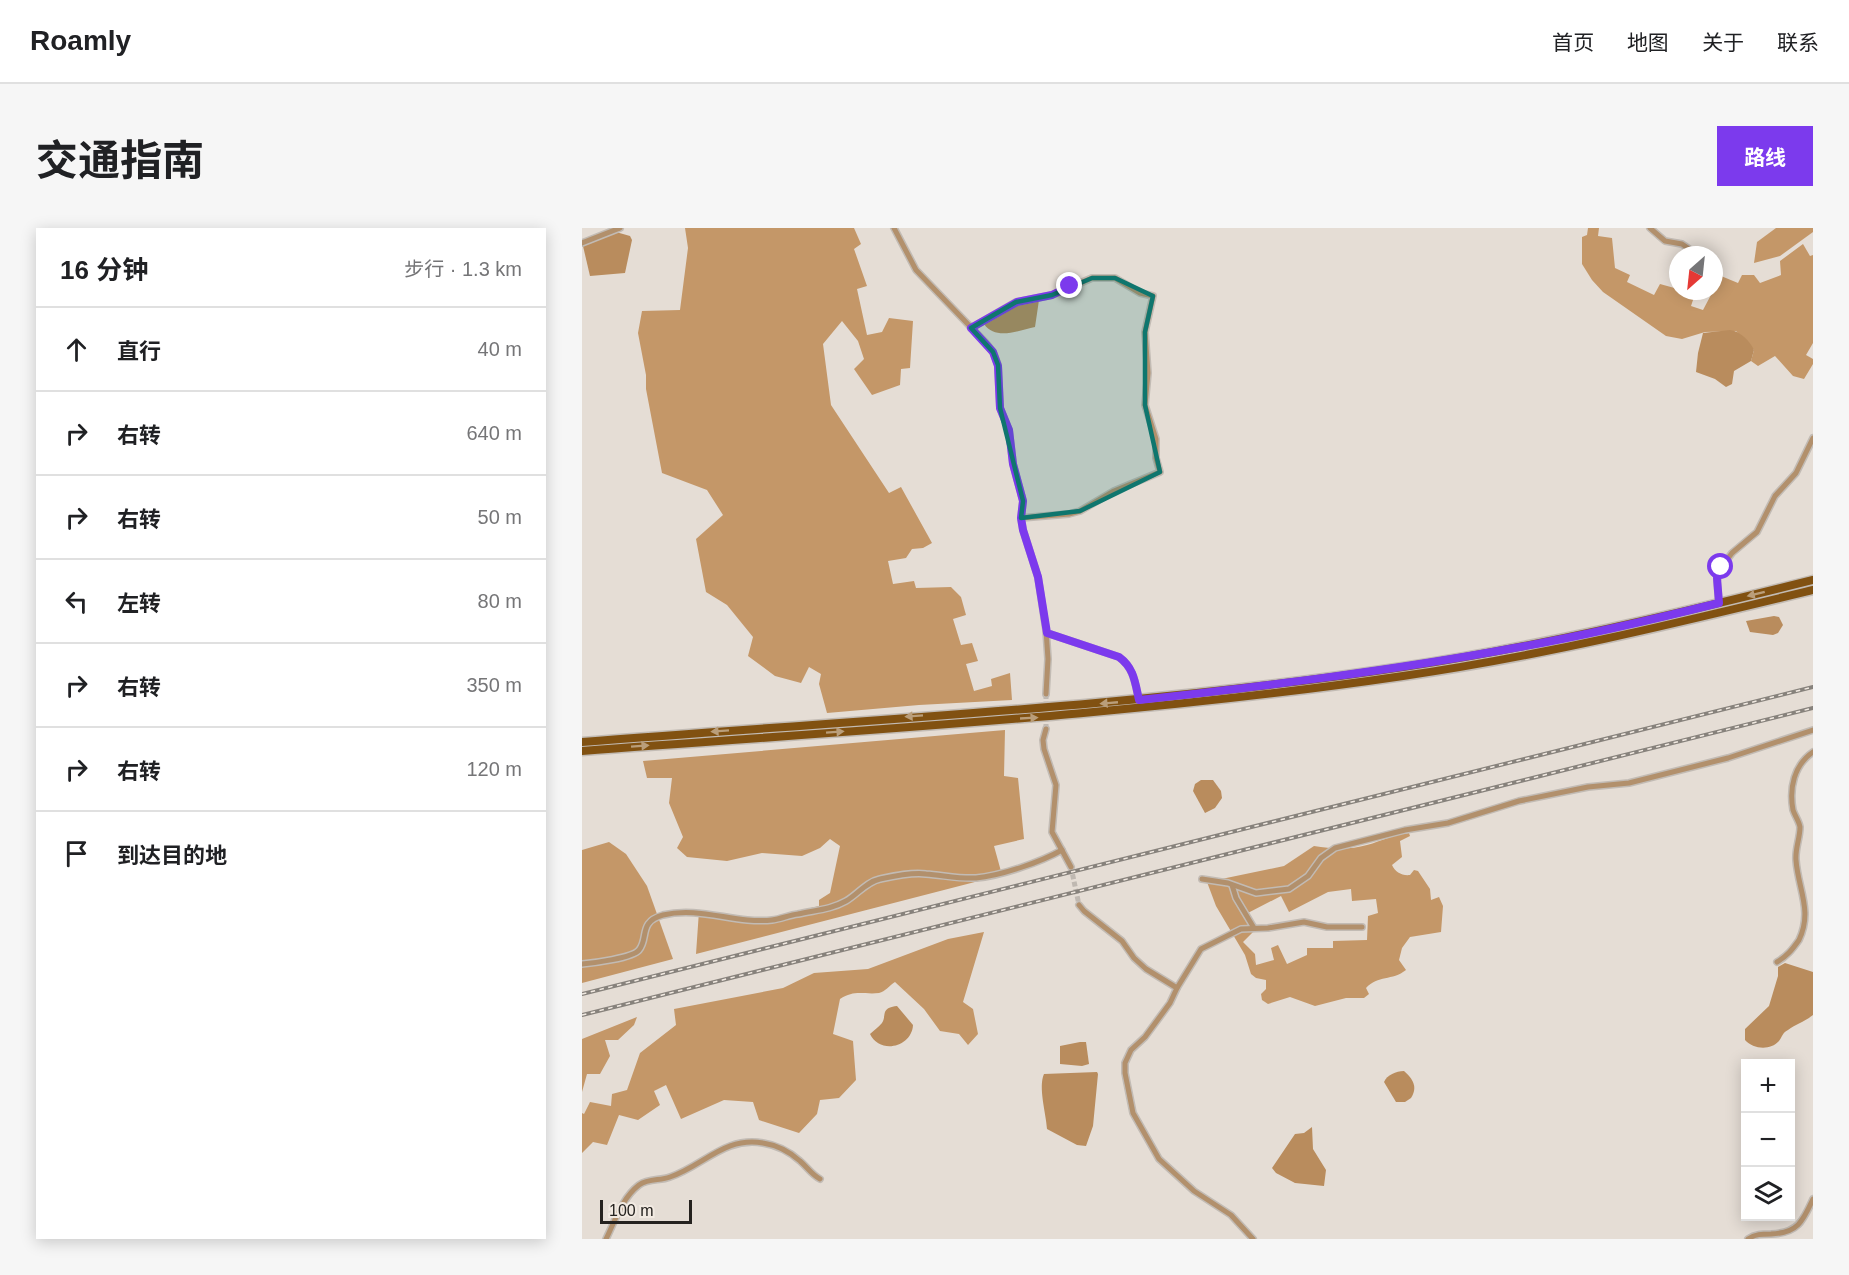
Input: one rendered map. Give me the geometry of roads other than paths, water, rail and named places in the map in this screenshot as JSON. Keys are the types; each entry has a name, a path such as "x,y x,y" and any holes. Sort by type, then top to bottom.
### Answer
{"main road":[{"path":"582,742 1139,700 1347,675 1462,658 1623,627 1813,580"},
{"path":"582,751 1087,714 1348,684 1452,669 1572,647 1813,590"}],"street":[{"path":"582,243 620,228"},
{"path":"894,228 916,270 993,352 998,366 1000,408 1009,430 1013,464 1023,501 1021,518 1038,577 1047,633 1047,694"},
{"path":"1650,228 1665,241 1685,246"},
{"path":"971,328 1017,302 1052,295 1092,278 1115,278 1136,291 1153,296 1145,332 1148,373 1145,405 1156,439 1156,458 1160,472 1114,491 1080,511 1021,518"},
{"path":"1719,603 1717,578 1720,569 1732,553 1757,532 1775,496 1796,473 1813,438"},
{"path":"1047,633 1119,657 1127,663 1133,673 1139,700"},
{"path":"1046,729 1043,740 1044,749 1056,785 1052,832 1071,867"},
{"path":"1202,879 1256,893 1289,889 1308,876 1323,855 1340,846 1365,842 1405,830 1448,823 1519,801 1588,787 1629,783 1728,758 1813,730"},
{"path":"1777,962 1787,957 1802,935 1809,917 1796,859 1800,827 1792,798 1797,769 1801,762 1813,752"},
{"path":"582,964 624,957 638,952 648,924 660,916 709,913 748,921 776,919 833,908 865,886 881,879 922,873 975,878 1047,859 1062,850"},
{"path":"1232,885 1236,898 1254,928"},
{"path":"1079,905 1122,941 1134,958 1146,969 1177,988"},
{"path":"1253,1239 1230,1215 1194,1191 1159,1159 1133,1113 1125,1063 1131,1050 1145,1037 1170,1003 1201,949 1241,928 1268,928 1304,922 1327,927 1362,927"},
{"path":"606,1239 623,1203 640,1185 650,1180 672,1177 736,1143 763,1143 779,1148 797,1159 820,1179"},
{"path":"1748,1239 1758,1234 1781,1234 1795,1228 1804,1218 1813,1199"}],"tunnel":[{"path":"1046,694 1046,729"},
{"path":"1071,867 1079,905"}],"railway":[{"path":"582,994 1813,687"},
{"path":"582,1015 1813,708"}]}
